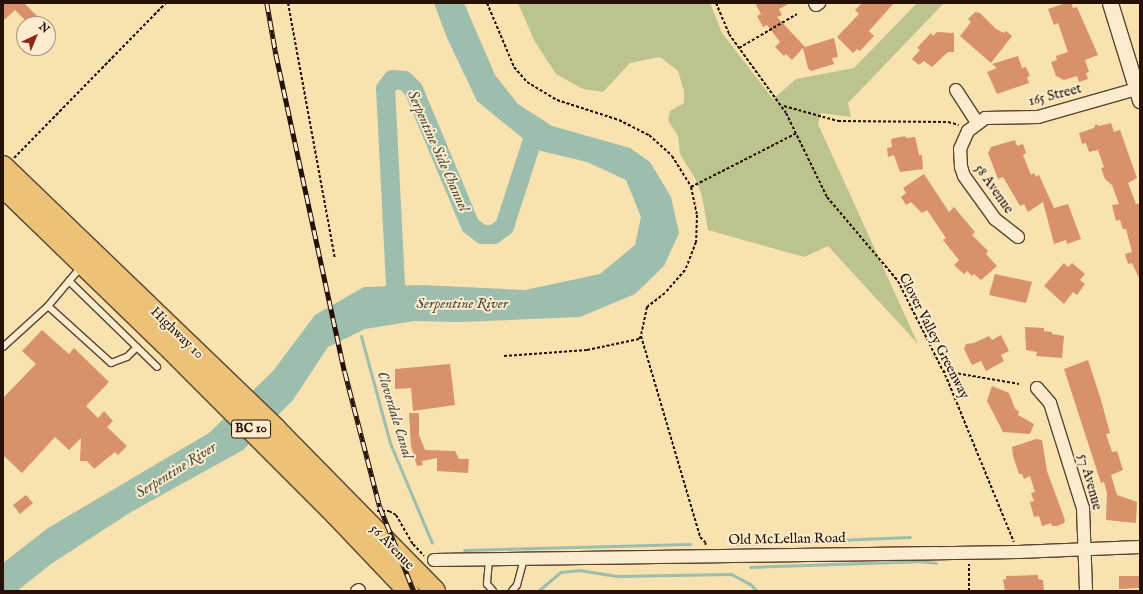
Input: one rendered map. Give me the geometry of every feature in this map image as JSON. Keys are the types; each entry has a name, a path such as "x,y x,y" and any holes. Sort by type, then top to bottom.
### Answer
{"highway":[{"name":"Highway 10","path":"3,173 83,264 170,338"},
{"name":"Highway 10","path":"3,173 170,338 346,508"},
{"name":"56 Avenue","path":"346,508 408,591"},
{"name":"56 Avenue","path":"346,508 435,591"}],"street":[{"path":"1110,3 1139,92"},
{"path":"956,90 976,122"},
{"name":"165 Street","path":"976,122 996,116 1038,117 1139,92"},
{"name":"58 Avenue","path":"976,122 963,139 960,149 961,167 964,176 1001,226 1018,237"},
{"name":"57 Avenue","path":"1037,388 1050,403 1081,498 1085,517 1086,591"},
{"name":"Old McLellan Road","path":"430,559 524,560 700,555 1018,552 1140,547"}],"lane":[{"path":"3,347 48,306 83,264"},
{"path":"69,281 158,367"},
{"path":"48,306 111,363 127,357 137,347"},
{"path":"489,560 487,584 493,591"},
{"path":"512,591 517,585 524,560"}],"path":[{"path":"3,173 166,3"},
{"path":"288,3 335,258"},
{"path":"487,3 514,67 527,82 557,100 619,120 649,135 672,156 691,187 697,215 696,242 685,270 665,293 647,307 641,336 700,537 706,542 700,555"},
{"name":"Clover Valley Greenway","path":"716,3 725,28 782,106 797,133 827,197 898,281 943,371 1018,552"},
{"path":"739,48 797,14"},
{"path":"782,106 838,121 948,122 963,127"},
{"path":"691,187 797,133"},
{"path":"504,356 587,350 639,339 641,336"},
{"path":"943,371 1019,384"},
{"path":"346,508 389,512 396,515 399,525 413,544 430,559"},
{"path":"969,552 969,591"}],"green space":[{"path":"518,3 710,3 722,33 773,99 796,79 854,68 917,3 944,3 848,103 851,117 821,113 818,124 918,344 828,246 804,257 708,230 702,196 696,180 680,154 678,136 668,120 670,111 684,103 684,91 678,71 660,57 630,63 603,92 583,89 556,74 535,42"}],"water":[{"name":"Serpentine River","path":"434,3 464,3 495,75 518,104 552,126 630,148 650,162 671,197 679,233 664,266 635,294 580,317 461,322 414,321 365,329 328,347 293,400 243,450 131,512 51,564 17,591 3,591 3,563 48,528 209,433 273,371 315,315 364,287 421,285 525,290 600,274 635,245 641,217 626,180 587,162 537,150 477,101 447,38"}],"building":[{"path":"3,3 24,3 37,16 21,16 15,10 3,21"},
{"path":"755,3 790,3 779,9 782,15 777,17 805,47 834,38 838,57 832,58 834,64 811,71 808,68 803,48 792,60 786,54 784,56 775,47 780,42 767,25 763,27 757,16 761,14"},
{"path":"862,3 894,3 869,31 874,36 860,51 857,49 853,53 837,37 859,14 855,10"},
{"path":"1066,3 1071,3 1073,8 1077,7 1098,55 1085,60 1089,72 1086,73 1088,79 1079,82 1077,76 1064,80 1056,76 1051,62 1057,60 1056,56 1068,52 1058,23 1054,25 1048,9"},
{"path":"975,12 980,13 996,29 1004,33 1006,31 1012,36 991,63 960,36 971,22 968,19"},
{"path":"937,32 954,33 954,52 948,52 932,67 924,61 919,65 912,59 920,50 917,48 931,33 933,36"},
{"path":"1018,56 1022,68 1026,67 1030,76 1027,77 1029,83 997,94 987,72 997,68 992,64"},
{"path":"1111,123 1114,132 1120,130 1137,178 1128,183 1136,204 1140,203 1140,280 1132,263 1128,264 1125,254 1132,252 1126,229 1123,229 1120,220 1116,221 1112,205 1119,204 1112,185 1105,179 1101,168 1104,167 1098,150 1089,152 1086,143 1082,144 1079,133 1094,128 1096,124 1099,126"},
{"path":"905,136 906,138 915,137 919,155 922,155 923,169 900,172 894,155 888,157 887,148 892,147 891,139"},
{"path":"1015,140 1017,146 1023,144 1026,153 1023,155 1031,175 1034,173 1036,177 1039,175 1054,208 1068,204 1081,239 1067,244 1066,240 1054,244 1043,202 1028,212 1024,204 1020,206 1003,177 998,179 988,153 991,147"},
{"path":"924,174 949,212 954,207 975,232 972,235 988,251 986,254 997,266 981,280 974,274 972,276 967,271 964,274 954,265 959,260 943,240 946,238 927,210 922,213 911,202 906,205 901,197 906,193 903,188"},
{"path":"1064,263 1068,267 1072,263 1085,274 1080,280 1085,284 1077,295 1073,292 1064,304 1044,286"},
{"path":"995,274 1032,282 1026,303 989,295"},
{"path":"1025,327 1044,328 1044,331 1064,336 1062,358 1036,356 1037,352 1026,350"},
{"path":"42,330 69,354 74,348 109,382 86,406 98,418 104,411 113,421 107,427 127,446 118,455 115,452 94,469 87,461 80,461 81,438 69,450 55,437 22,473 3,455 3,398 36,364 22,351"},
{"path":"1001,335 1009,351 1001,355 1004,361 986,371 981,361 972,365 964,349 966,344 974,343 989,336 992,340"},
{"path":"1088,360 1110,433 1106,434 1112,452 1117,451 1123,470 1111,475 1117,495 1137,502 1136,523 1106,520 1107,493 1104,482 1101,483 1064,369"},
{"path":"450,364 455,405 413,411 411,388 395,389 395,369"},
{"path":"992,386 1009,393 1015,409 1019,411 1018,415 1034,424 1030,434 1003,432 987,401"},
{"path":"409,413 419,413 419,435 425,450 455,451 459,459 469,459 468,473 437,471 437,458 422,461 423,465 417,466 411,446"},
{"path":"1036,439 1042,440 1047,471 1065,520 1064,523 1057,526 1052,526 1051,523 1042,526 1039,516 1034,517 1030,502 1034,501 1031,493 1035,492 1030,476 1024,479 1022,474 1019,474 1013,456 1012,447"},
{"path":"26,495 33,503 20,514 13,505"},
{"path":"1038,575 1038,579 1043,580 1044,591 1005,591 1003,579 1006,580 1006,576"},
{"path":"1119,576 1140,576 1140,588 1119,589"}],"waterway":[{"name":"Serpentine Side Channel","path":"396,304 385,88 392,79 404,80 413,89 470,225 482,234 493,234 504,226 536,127"},
{"name":"Cloverdale Canal","path":"361,336 390,443 432,543"},
{"path":"736,544 910,537"},
{"path":"464,550 690,544"},
{"path":"750,567 918,561 936,563"},
{"path":"538,591 561,572 579,570 617,576 731,574 750,584 757,591"}],"railway":[{"path":"267,3 276,54 345,372 380,507 414,591"}]}
